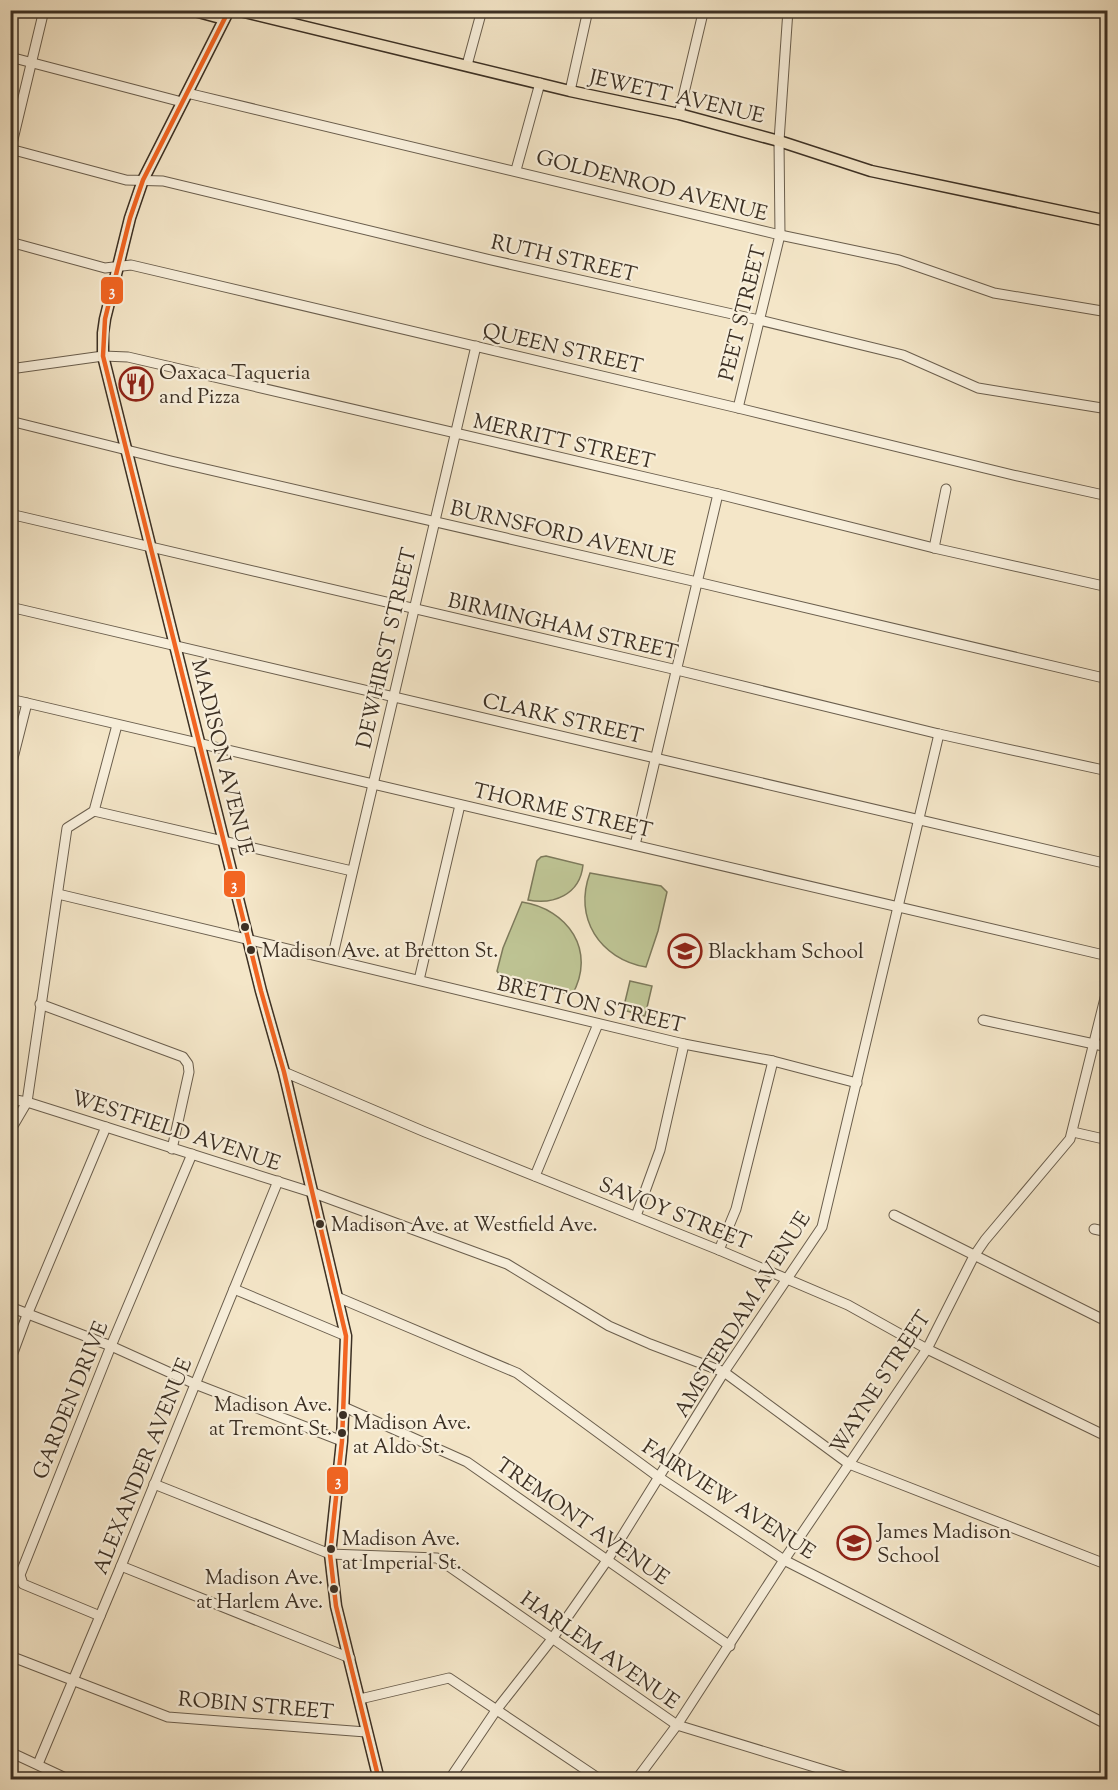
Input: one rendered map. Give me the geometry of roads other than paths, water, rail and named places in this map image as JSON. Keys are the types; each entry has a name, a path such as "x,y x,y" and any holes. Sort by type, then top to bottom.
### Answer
{"main road":[{"path":"191,10 226,15"},
{"name":"JEWETT AVENUE","path":"236,10 570,91 679,114 779,141 871,171 1107,221"},
{"name":"MADISON AVENUE","path":"226,15 143,180 102,333 103,356 248,940 284,1072 346,1335 342,1441 330,1554 336,1606 379,1779"}],"street":[{"path":"11,150 44,10"},
{"path":"467,65 482,10"},
{"path":"570,91 588,10"},
{"name":"PEET STREET","path":"738,408 780,235 779,141 788,10"},
{"path":"679,114 703,13"},
{"name":"GOLDENROD AVENUE","path":"10,57 516,170 780,235 899,260 994,293 1107,311"},
{"path":"516,170 540,83"},
{"name":"RUTH STREET","path":"11,150 126,180 163,181 491,260 759,320 903,356 978,388 1107,409"},
{"name":"QUEEN STREET","path":"10,242 105,268 131,265 738,408 1013,476 1107,496"},
{"name":"DEWHIRST STREET","path":"332,959 476,346"},
{"name":"MERRITT STREET","path":"10,369 103,356 128,357 718,494 934,549 1107,587"},
{"name":"BURNSFORD AVENUE","path":"10,421 1107,679"},
{"path":"934,549 946,489"},
{"path":"635,845 718,494"},
{"name":"BIRMINGHAM STREET","path":"10,514 677,670 939,734 1107,771"},
{"name":"CLARK STREET","path":"10,607 1107,864"},
{"name":"THORME STREET","path":"10,699 1107,956"},
{"path":"10,770 27,703"},
{"path":"10,1131 27,1102 67,828 94,811 117,725"},
{"name":"AMSTERDAM AVENUE","path":"449,1779 497,1709 552,1640 608,1559 724,1372 822,1227 939,734"},
{"path":"419,980 460,805"},
{"path":"94,811 352,871"},
{"name":"BRETTON STREET","path":"58,894 684,1044 773,1060 857,1083"},
{"name":"WAYNE STREET","path":"636,1779 677,1725 784,1560 927,1349 974,1256 985,1240 1066,1146 1073,1132 1107,986"},
{"path":"40,1004 183,1057 188,1064 189,1071 172,1149"},
{"path":"983,1020 1107,1047"},
{"path":"535,1176 598,1024"},
{"path":"636,1216 660,1150 684,1044"},
{"path":"719,1250 735,1209 773,1060"},
{"name":"SAVOY STREET","path":"284,1072 848,1305 927,1349 1107,1437"},
{"name":"WESTFIELD AVENUE","path":"10,1099 27,1102 278,1181 507,1264 609,1326 724,1372 849,1464 1107,1565"},
{"path":"10,1361 106,1127"},
{"path":"1073,1132 1107,1140"},
{"name":"GARDEN DRIVE","path":"100,1617 23,1584 20,1575 111,1346 192,1154"},
{"name":"ALEXANDER AVENUE","path":"38,1764 278,1181"},
{"path":"894,1215 1107,1322"},
{"path":"1094,1229 1107,1233"},
{"path":"234,1289 346,1335"},
{"name":"FAIRVIEW AVENUE","path":"337,1297 517,1373 660,1478 784,1560 1107,1725"},
{"path":"10,1307 111,1346 195,1384 342,1441"},
{"name":"TREMONT AVENUE","path":"344,1407 467,1462 730,1646"},
{"name":"HARLEM AVENUE","path":"154,1484 330,1554 437,1558 677,1725 857,1779"},
{"path":"121,1566 350,1658"},
{"name":"ROBIN STREET","path":"10,1656 168,1717 366,1732"},
{"path":"360,1699 449,1678 601,1779"},
{"path":"10,1752 68,1779"}],"place":[{"name":"Oaxaca Taqueria and Pizza","path":"136,384"},
{"name":"Madison Ave. at Bretton St.","path":"251,950"},
{"name":"Blackham School","path":"685,951"},
{"name":"Madison Ave. at Westfield Ave.","path":"320,1224"},
{"name":"Madison Ave. at Tremont St.","path":"343,1415"},
{"name":"Madison Ave. at Aldo St.","path":"342,1433"},
{"name":"James Madison School","path":"854,1543"},
{"name":"Madison Ave. at Imperial St.","path":"331,1549"},
{"name":"Madison Ave. at Harlem Ave.","path":"334,1589"}]}
